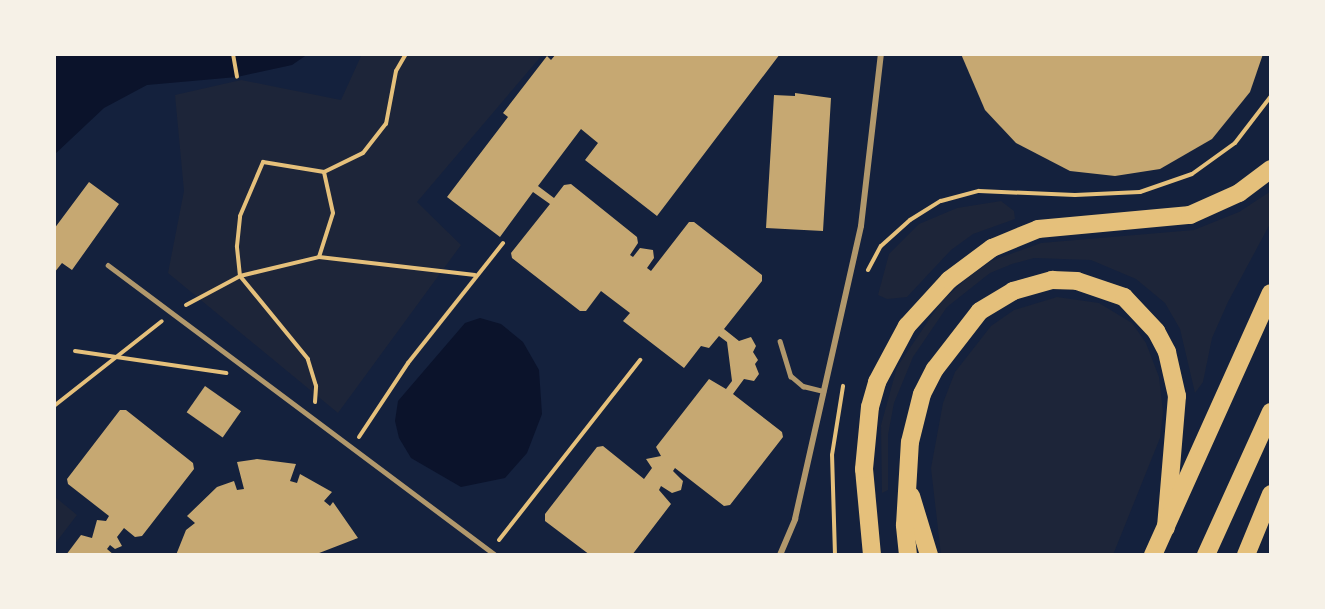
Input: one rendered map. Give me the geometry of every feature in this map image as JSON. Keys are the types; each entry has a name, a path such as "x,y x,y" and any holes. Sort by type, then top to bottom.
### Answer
{"highway":[{"path":"872,555 864,469 870,407 877,382 907,326 949,280 992,248 1038,229 1190,215 1239,193 1271,169"},
{"path":"908,555 905,525 910,442 922,394 963,328 980,311 1013,291 1052,280 1077,281 1124,297 1156,331 1170,361 1177,396 1166,528"},
{"path":"1153,555 1271,293"},
{"path":"1206,555 1271,412"},
{"path":"909,487 929,555"},
{"path":"1246,555 1271,494"}],"street":[{"path":"780,555 795,519 861,226 881,54"}],"lane":[{"path":"108,265 313,422 490,553 496,555"},
{"path":"780,341 791,376 803,386 823,391"}],"path":[{"path":"233,54 237,77"},
{"path":"313,422 316,386 308,359 240,276 237,246 240,216 263,162 324,172 363,153 386,124 396,71 406,54"},
{"path":"319,257 333,213 324,172"},
{"path":"351,449 408,363 475,275 503,243"},
{"path":"54,406 172,313 240,276 319,257 475,275"},
{"path":"75,351 253,376"},
{"path":"490,553 640,360"}],"shaded area":[{"path":"54,54 308,54 292,65 237,77 147,85 104,108 54,155"},
{"path":"362,54 543,54 417,202 461,245 338,413 168,273 184,191 175,95 241,80 341,100"},
{"path":"1271,191 1271,222 1228,302 1212,338 1203,382 1195,393 1180,329 1165,303 1136,279 1091,260 1034,258 1012,264 990,273 947,307 913,357 894,403 888,435 888,490 882,493 881,425 897,367 941,302 966,279 991,261 1041,243 1194,230 1239,212"},
{"path":"1001,201 1014,211 1015,219 973,234 951,250 907,297 887,299 878,295 889,254 919,224 957,208"},
{"path":"1057,297 1099,303 1132,323 1146,343 1159,377 1163,412 1160,438 1113,555 941,555 931,468 943,403 955,372 991,326 1014,310"},
{"path":"480,318 501,324 523,342 539,370 542,414 527,453 505,478 461,487 411,458 399,438 395,421 398,401 465,323"},
{"path":"54,496 77,515 54,545"}],"building":[{"path":"556,54 780,54 657,216 585,160 598,143 581,129 538,186 554,198 564,185 571,184 637,237 638,243 630,255 633,257 640,248 653,250 654,258 647,268 651,271 689,222 694,222 762,275 762,281 724,329 739,341 751,337 756,346 753,352 758,360 755,364 759,374 754,381 744,379 733,394 782,432 783,437 730,505 724,506 675,468 673,471 683,481 681,490 672,493 661,486 659,490 671,504 632,555 590,555 545,521 545,514 597,447 603,446 644,479 652,468 646,459 661,456 656,447 709,379 726,389 732,381 727,342 719,336 709,348 701,346 684,368 623,321 630,313 601,291 586,311 580,311 512,258 511,253 550,204 533,192 500,237 447,197 508,117 503,113 547,56 551,60"},
{"path":"961,54 1263,54 1250,92 1212,139 1160,169 1115,176 1070,171 1016,143 985,110"},
{"path":"795,93 831,98 823,231 766,228 774,95 795,96"},
{"path":"89,182 119,204 72,270 62,263 54,273 54,229"},
{"path":"205,386 241,411 223,437 187,412"},
{"path":"120,410 126,410 193,463 194,469 142,536 135,537 124,528 117,537 122,546 115,549 110,545 107,549 114,555 66,555 81,535 92,538 97,520 106,521 109,516 68,484 67,479"},
{"path":"257,459 296,464 290,481 297,483 300,474 332,492 324,501 330,506 333,502 358,538 314,555 176,555 186,530 195,523 187,516 217,487 234,481 237,490 244,489 237,462"}]}
